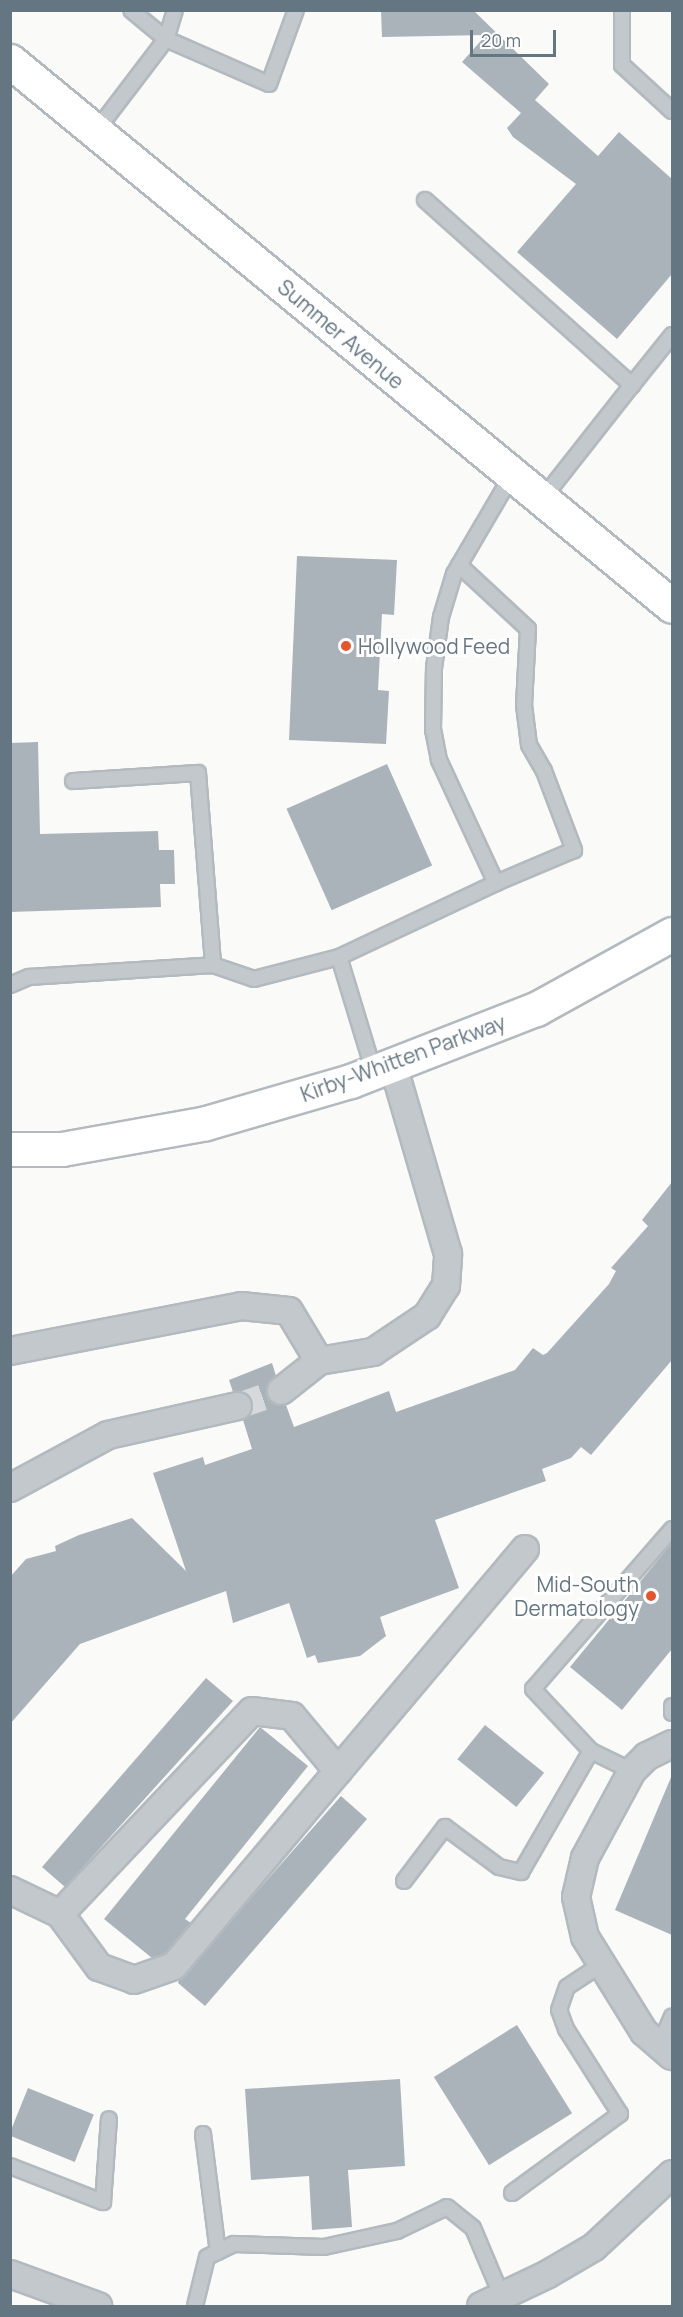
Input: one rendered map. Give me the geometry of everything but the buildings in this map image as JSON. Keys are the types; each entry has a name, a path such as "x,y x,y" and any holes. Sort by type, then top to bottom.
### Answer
{"main road":[{"name":"Summer Avenue","path":"10,61 672,606"},
{"name":"Kirby-Whitten Parkway","path":"10,1149 62,1149 206,1123 384,1068 536,1009 672,934"}],"street":[{"path":"281,1391 319,1361 373,1352 427,1316 446,1286 448,1254 384,1068"},
{"path":"10,1351 241,1306 290,1311 319,1361"},
{"path":"10,1488 108,1435 238,1406"},
{"path":"10,1890 60,1914 99,1967 134,1980 174,1966 525,1549"},
{"path":"60,1914 252,1711 292,1716 338,1771"},
{"path":"666,2051 644,2032 585,1936 578,1915 579,1875 632,1771 647,1756 672,1744"},
{"path":"492,2302 594,2247 672,2174"},
{"path":"10,2274 98,2307"}],"lane":[{"path":"130,10 166,39 268,84 296,10"},
{"path":"96,131 166,39 175,10"},
{"path":"622,10 622,65 672,111"},
{"path":"425,200 632,385"},
{"path":"543,498 672,335"},
{"path":"496,883 439,760 433,730 434,668 441,616 459,565 512,475"},
{"path":"10,985 29,977 213,965 254,979 339,957 496,883 574,850 544,771 529,745 524,705 528,629 459,565"},
{"path":"73,781 198,773 213,965"},
{"path":"339,957 384,1068"},
{"path":"632,1771 591,1751 533,1689 672,1529"},
{"path":"672,1706 672,1713"},
{"path":"404,1881 446,1827 500,1867 521,1872 591,1751"},
{"path":"512,2193 620,2114 566,2029 559,2010 560,1997 567,1987 602,1964"},
{"path":"666,2051 672,2018"},
{"path":"10,2166 103,2202 109,2119"},
{"path":"203,2134 218,2252"},
{"path":"195,2307 207,2257 234,2244 324,2247 398,2231 447,2207 473,2229 492,2302"}],"tunnel":[{"path":"238,1406 281,1391"}],"place":[{"name":"Hollywood Feed","path":"346,646"},
{"name":"Mid-South Dermatology","path":"651,1596"}]}
